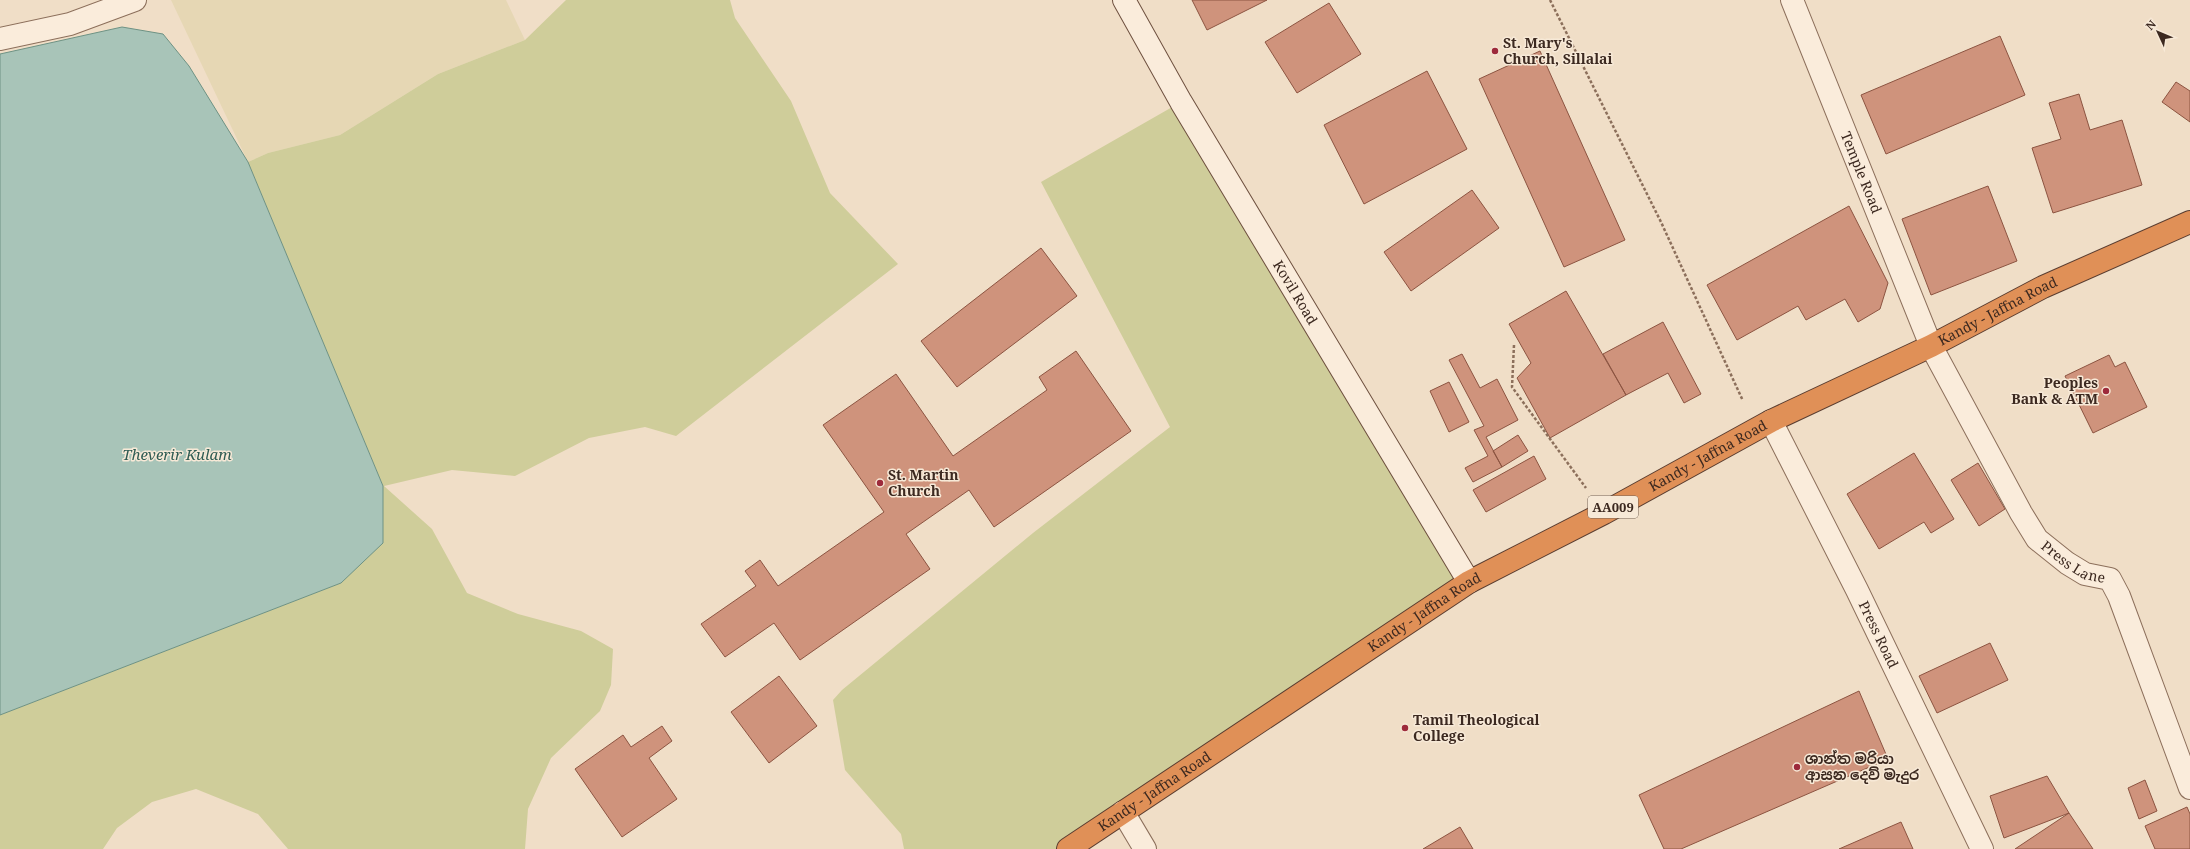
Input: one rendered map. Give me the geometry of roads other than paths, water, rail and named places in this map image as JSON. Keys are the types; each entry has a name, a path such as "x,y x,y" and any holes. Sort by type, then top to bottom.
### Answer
{"highway":[{"name":"Kandy - Jaffna Road","path":"1068,849 1469,582 1604,513 1763,425 1931,346 2043,287 2171,232 2190,222"}],"street":[{"path":"0,39 70,24 135,0"},
{"name":"Kovil Road","path":"1124,0 1180,102 1469,582"},
{"name":"Temple Road","path":"1792,0 1931,346"},
{"name":"Press Lane","path":"1931,346 2037,539 2085,574 2110,580 2119,596 2190,788"},
{"name":"Press Road","path":"1763,425 1856,590 1982,849"},
{"path":"1123,812 1144,849"}],"water":[{"name":"Theverir Kulam","path":"122,27 163,34 189,66 248,162 383,486 383,543 341,583 0,715 0,54"}],"place":[{"name":"St. Mary's Church, Sillalai","path":"1495,51"},
{"name":"Peoples Bank & ATM","path":"2106,391"},
{"name":"St. Martin Church","path":"880,483"},
{"name":"Tamil Theological College","path":"1405,728"},
{"name":"ශාන්ත මරියා ආසන දෙව් මැදුර","path":"1797,767"}]}
